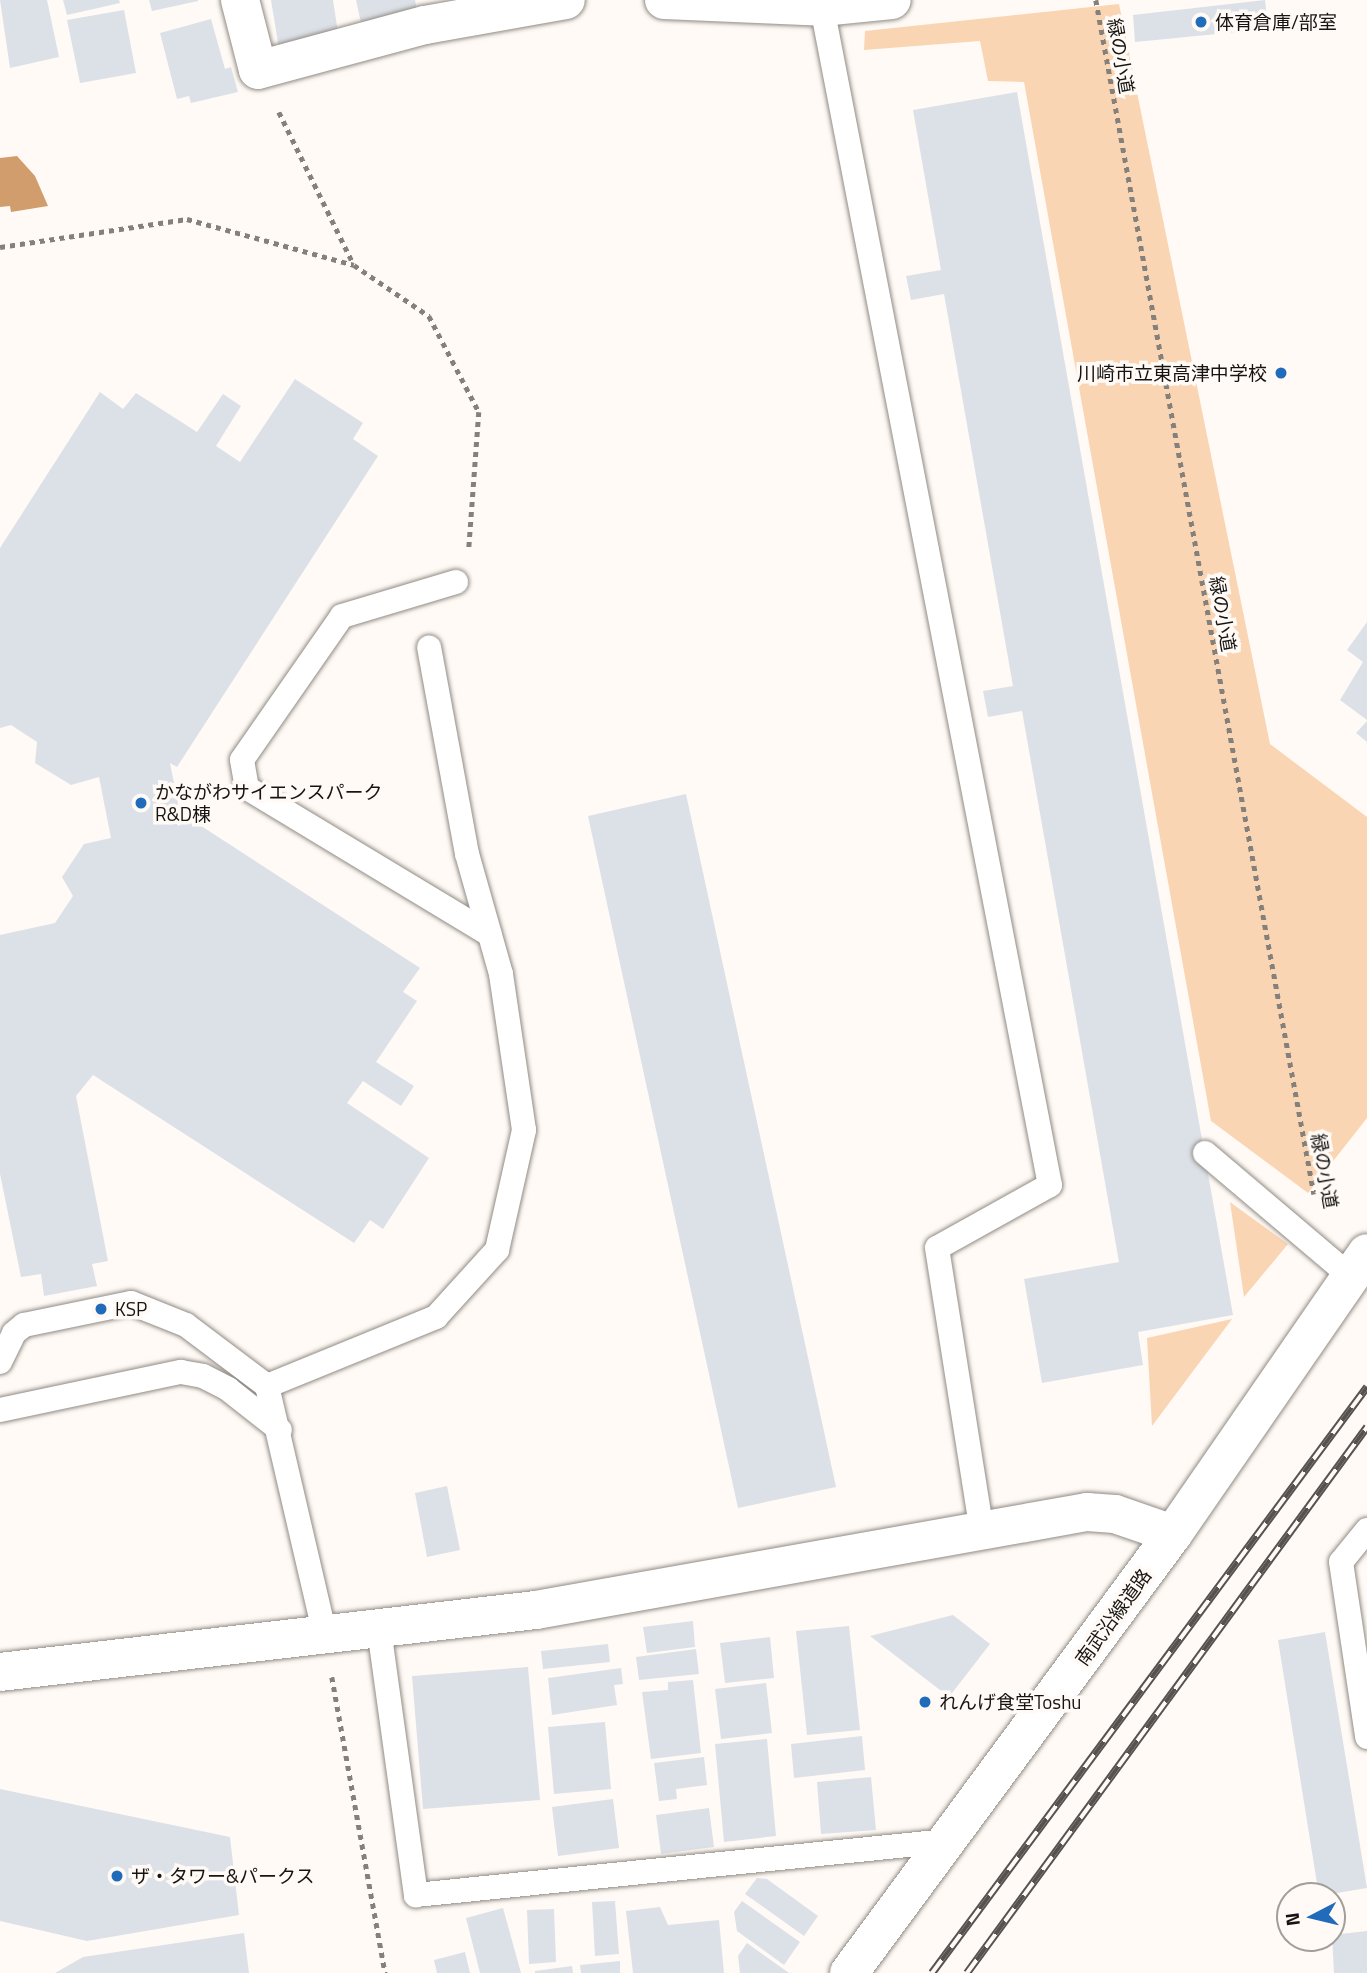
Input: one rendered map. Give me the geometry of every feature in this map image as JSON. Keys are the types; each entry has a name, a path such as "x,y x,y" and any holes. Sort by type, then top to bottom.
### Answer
{"street":[{"path":"240,0 258,70 425,25 566,0"},
{"path":"664,0 822,6 892,0"},
{"name":"南武沿線道路","path":"849,1973 1173,1534 1359,1265"},
{"path":"0,1672 536,1610 1087,1512 1115,1514 1173,1534"}],"lane":[{"path":"822,6 1050,1185 937,1248 982,1531"},
{"path":"456,582 342,616 242,760 247,788 489,934"},
{"path":"267,1386 436,1317 497,1250 524,1130 501,974 467,854 429,647"},
{"path":"1205,1153 1359,1265"},
{"path":"0,1362 14,1333 24,1325 131,1303 186,1325 267,1386 280,1431 325,1635"},
{"path":"0,1410 181,1372 203,1376 228,1388 280,1431"},
{"path":"1367,1530 1340,1562 1367,1737"},
{"path":"379,1629 416,1895 947,1841"}],"path":[{"name":"緑の小道","path":"1096,0 1316,1205"},
{"path":"258,70 354,265"},
{"path":"0,247 187,219 354,265 429,316 479,412 473,538 456,582"},
{"path":"325,1635 385,1973"}],"shaded area":[{"path":"1119,4 1270,744 1367,817 1367,1118 1308,1193 1211,1121 1024,82 988,81 980,41 864,50 865,31"},
{"path":"17,156 35,176 48,206 11,212 10,206 0,207 0,158"},
{"path":"1230,1202 1288,1244 1244,1297"},
{"path":"1232,1319 1152,1426 1147,1338"}],"building":[{"path":"0,0 47,0 59,57 10,68"},
{"path":"63,0 119,0 120,3 67,15"},
{"path":"149,0 198,0 198,1 152,11"},
{"path":"271,0 333,0 339,39 279,49"},
{"path":"356,0 415,0 417,11 361,23"},
{"name":"体育倉庫/部室","path":"1265,0 1268,29 1135,42 1133,15"},
{"path":"124,10 136,73 80,83 67,20"},
{"path":"211,19 225,69 231,67 238,92 191,103 189,96 177,99 160,33"},
{"path":"1017,92 1233,1315 1138,1332 1143,1365 1042,1383 1024,1279 1119,1262 1022,711 988,717 983,691 1013,686 944,294 911,300 906,276 941,270 913,110"},
{"name":"かながわサイエンスパーク R&D棟","path":"295,379 363,423 353,439 378,456 177,767 170,763 182,823 192,820 420,968 403,992 417,1001 376,1062 414,1086 401,1106 363,1081 347,1103 429,1158 383,1229 370,1220 354,1243 93,1075 76,1096 108,1261 92,1264 97,1286 44,1296 41,1274 21,1277 0,1174 0,935 55,923 73,896 62,877 84,844 111,838 99,777 71,785 35,763 37,742 11,725 0,728 0,548 100,392 123,409 136,393 197,432 223,394 241,406 216,446 240,462"},
{"path":"1367,622 1367,720 1340,700 1363,662 1347,650"},
{"path":"1367,721 1367,742 1356,733"},
{"path":"686,794 836,1487 738,1508 588,816"},
{"path":"447,1486 460,1550 427,1557 415,1493"},
{"path":"953,1615 990,1644 949,1697 870,1636"},
{"path":"693,1621 695,1647 647,1653 643,1627"},
{"path":"849,1626 860,1730 807,1735 796,1631"},
{"path":"1325,1632 1367,1888 1346,1892 1346,1882 1317,1882 1278,1640"},
{"path":"770,1637 774,1678 725,1683 720,1643"},
{"path":"608,1644 610,1662 543,1669 541,1651"},
{"path":"696,1649 699,1674 639,1680 636,1657"},
{"path":"528,1667 540,1800 423,1809 412,1676"},
{"path":"621,1668 623,1684 614,1685 617,1705 552,1715 548,1678"},
{"path":"693,1680 701,1753 651,1759 642,1692 668,1690 668,1682"},
{"path":"766,1683 772,1733 721,1739 715,1689"},
{"path":"605,1722 611,1789 554,1794 548,1727"},
{"path":"862,1736 865,1770 794,1778 791,1744"},
{"path":"767,1739 776,1836 724,1842 715,1744"},
{"path":"704,1757 707,1785 676,1789 677,1799 659,1801 654,1763"},
{"path":"871,1777 876,1830 821,1834 817,1782"},
{"name":"ザ・タワー&パークス","path":"0,1789 230,1837 239,1915 87,1941 0,1921"},
{"path":"613,1799 619,1848 558,1856 552,1807"},
{"path":"709,1808 714,1847 661,1854 656,1815"},
{"path":"757,1878 767,1879 818,1916 804,1936 745,1894"},
{"path":"615,1901 619,1954 595,1956 592,1902"},
{"path":"742,1901 800,1942 784,1965 737,1931 734,1912"},
{"path":"660,1907 668,1925 719,1920 724,1973 633,1973 626,1911"},
{"path":"503,1908 521,1973 480,1973 466,1918"},
{"path":"554,1909 556,1962 529,1964 527,1910"},
{"path":"1367,1931 1367,1973 1334,1973 1333,1952 1346,1952 1346,1933"},
{"name":"ザ・タワー&パークス","path":"244,1933 249,1973 55,1973 83,1957"},
{"path":"747,1943 789,1973 740,1973 738,1956"},
{"path":"465,1952 470,1973 437,1973 434,1960"},
{"path":"620,1961 620,1973 581,1973 580,1965"},
{"path":"572,1966 573,1973 535,1973 535,1971"}],"railway":[{"path":"932,1973 1367,1387"},
{"path":"967,1973 1367,1427"}],"place":[{"name":"体育倉庫/部室","path":"1201,22"},
{"name":"川崎市立東高津中学校","path":"1281,373"},
{"name":"かながわサイエンスパーク R&D棟","path":"141,803"},
{"name":"KSP","path":"101,1309"},
{"name":"れんげ食堂Toshu","path":"925,1702"},
{"name":"ザ・タワー&パークス","path":"117,1876"}]}
